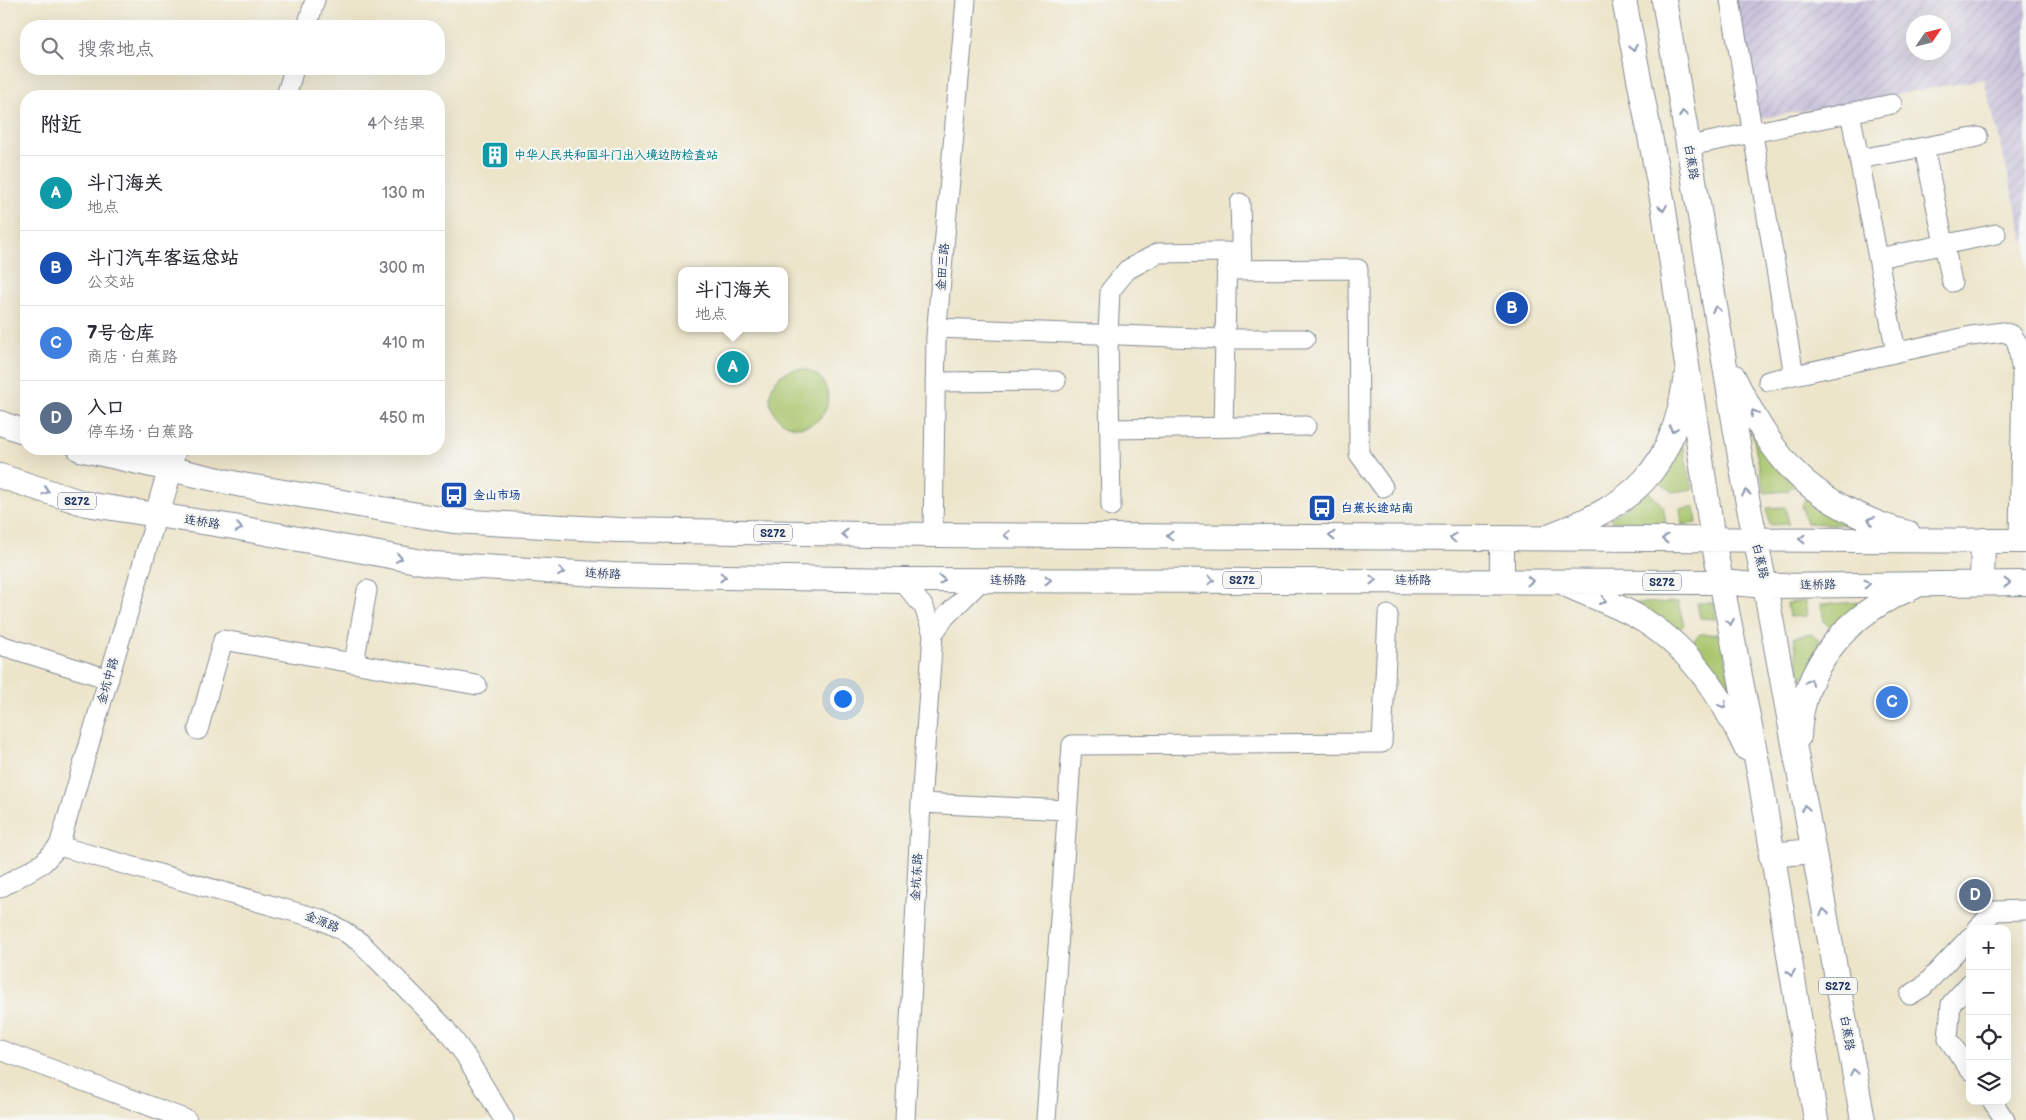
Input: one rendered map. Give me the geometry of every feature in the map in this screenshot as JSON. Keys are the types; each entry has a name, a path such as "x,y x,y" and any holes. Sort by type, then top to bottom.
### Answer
{"main road":[{"path":"1624,0 1663,204 1714,540 1760,777 1816,1120"},
{"name":"白蕉路","path":"1664,0 1755,541 1765,586 1863,1120"},
{"path":"1724,357 1761,424 1779,452 1803,480 1861,515 1893,529 1934,540"},
{"path":"1540,539 1596,515 1635,492 1647,480 1655,470 1674,426 1683,397 1687,364"},
{"path":"0,423 20,430"},
{"name":"S272","path":"136,455 174,459 242,485 453,520 619,530 933,535 1381,536 1755,541"},
{"path":"157,515 174,459"},
{"name":"连桥路","path":"0,476 86,504 434,564 613,575 901,580 1722,582 1765,586 2026,583"},
{"path":"1502,539 1502,580"},
{"path":"1982,583 1983,540"},
{"path":"1755,541 2023,541"},
{"path":"1558,581 1645,621 1674,643 1697,666 1719,696 1741,736 1760,777"},
{"path":"1797,765 1799,723 1808,684 1818,663 1849,626 1867,611 1893,595 1923,583"},
{"path":"1772,856 1813,852"}],"street":[{"path":"309,20 315,0"},
{"name":"金田三路","path":"933,535 937,328 966,0"},
{"path":"1730,0 1794,375"},
{"path":"288,90 292,75"},
{"path":"1689,146 1892,104"},
{"path":"1850,112 1896,352"},
{"path":"1859,159 1978,137"},
{"path":"1924,147 1952,282"},
{"path":"1223,427 1223,339 1234,270 1240,203"},
{"path":"1878,258 1996,234"},
{"path":"1111,506 1108,335 1110,291 1127,270 1158,253 1227,252 1234,270"},
{"path":"1234,270 1358,268 1360,454 1383,487"},
{"path":"937,328 1223,339 1305,339"},
{"path":"1768,381 1971,336 2003,332 2012,335 2017,342 2022,373 2023,541"},
{"path":"936,382 1056,381"},
{"path":"1110,429 1306,426"},
{"name":"金坑中路","path":"59,846 157,515"},
{"name":"金坑东路","path":"901,580 924,607 933,634 921,802 904,1120"},
{"path":"933,634 945,617 982,580"},
{"path":"354,663 367,590"},
{"path":"1046,1120 1072,745 1382,743 1388,615"},
{"path":"198,730 223,640 478,685"},
{"path":"0,645 109,679"},
{"path":"921,802 1067,810"},
{"path":"0,888 44,863 59,846"},
{"name":"金源路","path":"59,846 320,919 342,930 361,944 444,1027 470,1062 504,1120"},
{"path":"1982,925 1994,911 2026,910"},
{"path":"1910,995 1923,987 1966,941"},
{"path":"1966,987 1951,1004 1948,1039 1966,1064"},
{"path":"0,1050 187,1120"},
{"path":"1995,1105 2005,1120"}],"shaded area":[{"path":"1736,0 2026,0 2026,247 1984,79 1757,119"}],"green space":[{"path":"793,369 805,369 820,377 828,392 828,404 820,419 805,427 793,427 778,419 770,404 770,392 778,377"},
{"path":"1752,432 1797,482 1788,491 1765,493"},
{"path":"1680,436 1693,489 1673,492 1656,480"},
{"path":"1648,491 1663,506 1666,524 1612,523 1611,518"},
{"path":"1810,494 1855,525 1806,523 1802,505"},
{"path":"1695,507 1697,523 1682,525 1680,509"},
{"path":"1785,507 1789,524 1770,525 1767,508"},
{"path":"1805,601 1807,616 1789,617 1787,603"},
{"path":"1678,602 1684,625 1676,633 1632,603"},
{"path":"1865,602 1835,632 1824,622 1821,604"},
{"path":"1697,603 1714,603 1716,619 1700,618"},
{"path":"1700,634 1721,634 1732,692 1726,693 1689,644"},
{"path":"1811,634 1824,644 1801,683 1794,637"}],"place":[{"name":"中华人民共和国斗门出入境边防检查站","path":"495,155"},
{"name":"斗门汽车客运总站","path":"1512,308"},
{"name":"斗门海关","path":"733,367"},
{"name":"金山市场","path":"454,495"},
{"name":"白蕉长途站南","path":"1322,508"},
{"name":"7号仓库","path":"1892,702"},
{"name":"入口","path":"1975,895"}]}
